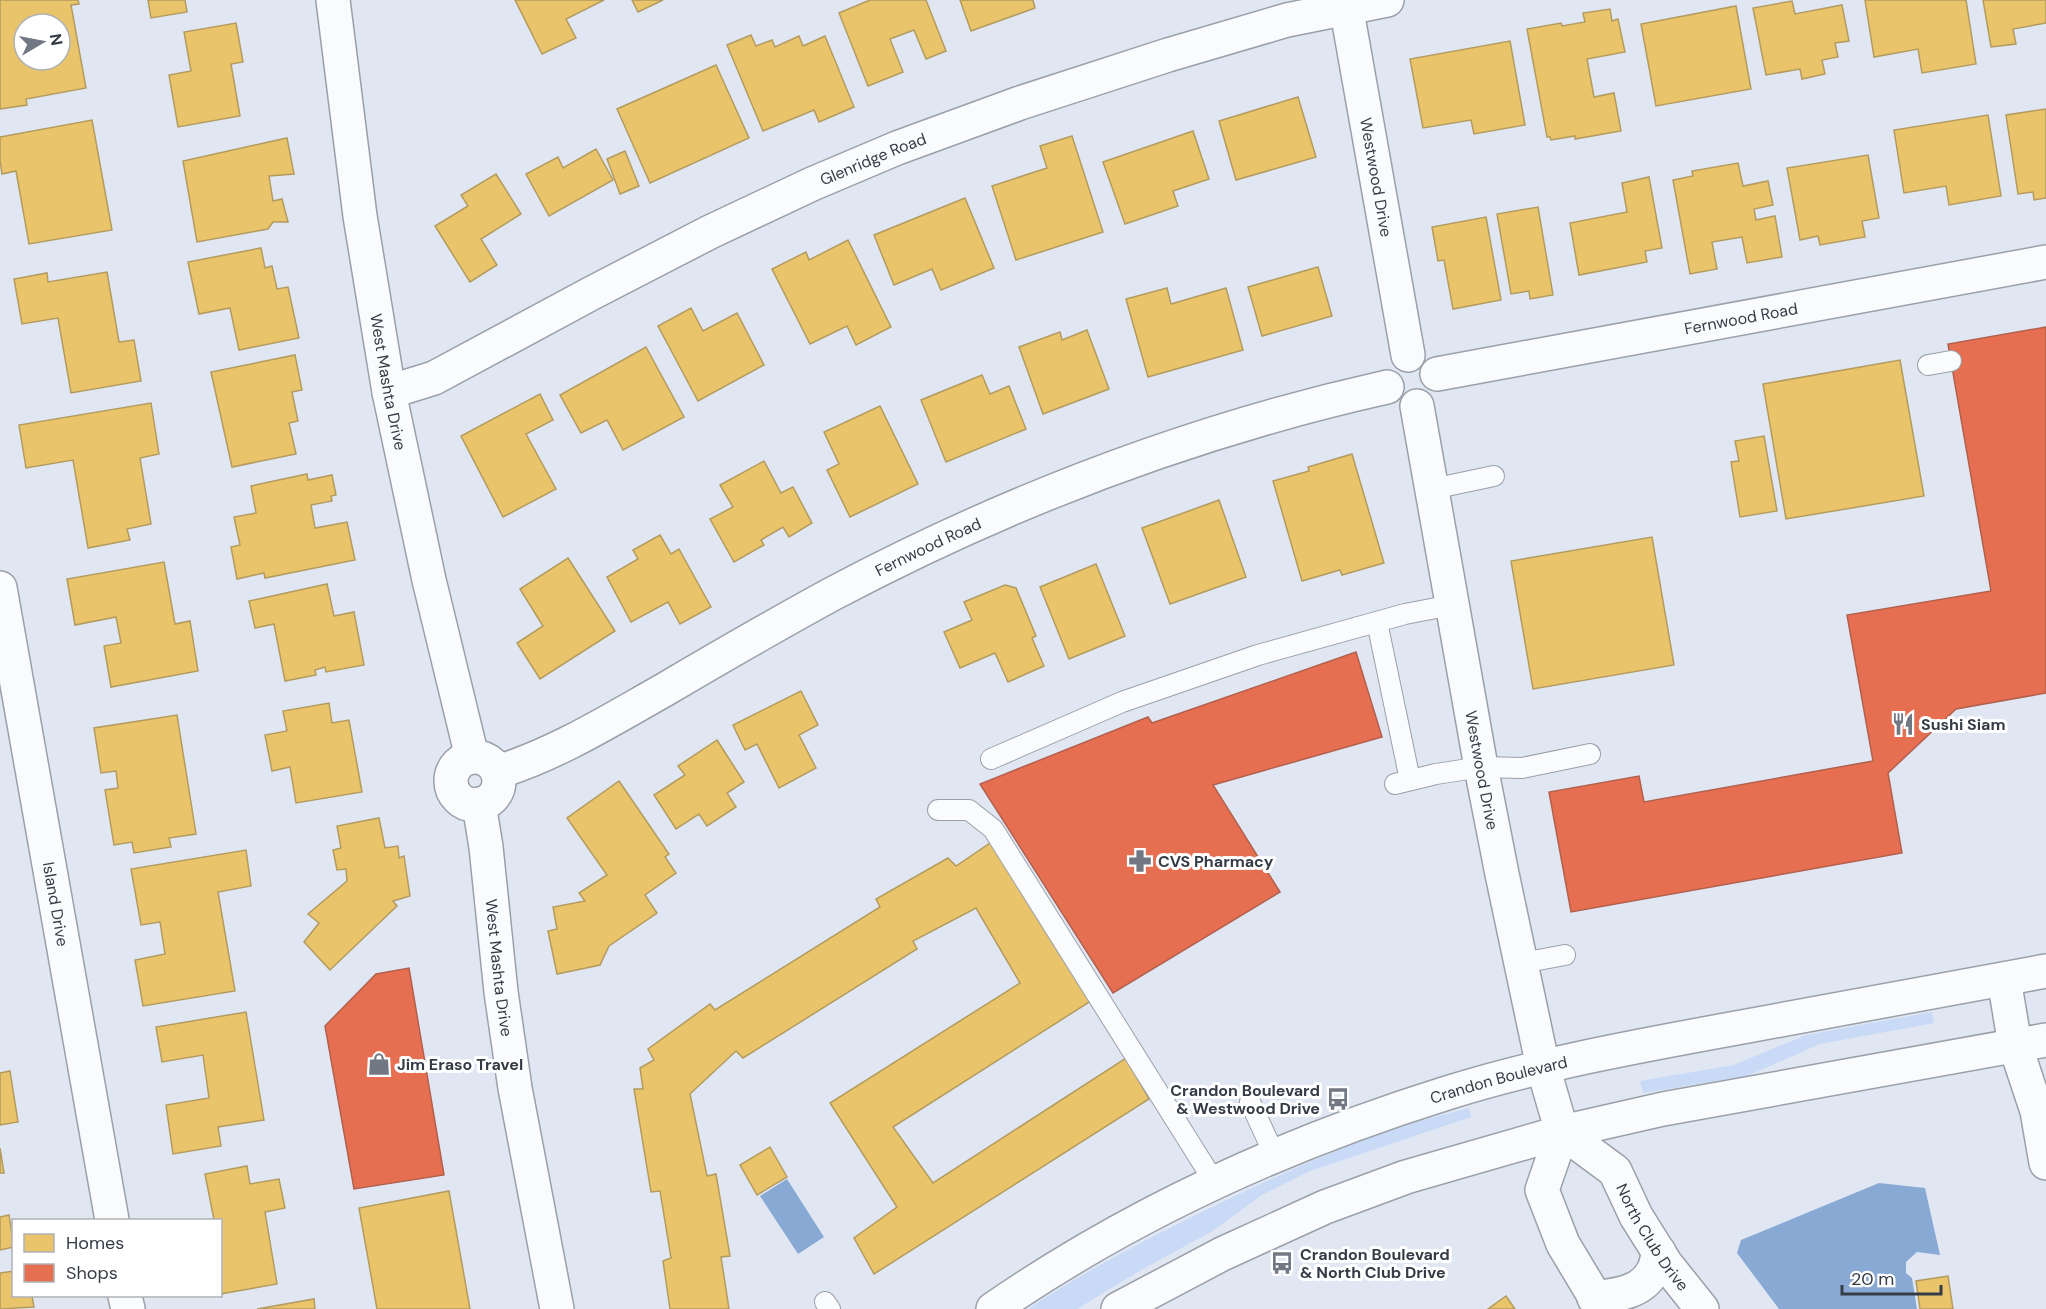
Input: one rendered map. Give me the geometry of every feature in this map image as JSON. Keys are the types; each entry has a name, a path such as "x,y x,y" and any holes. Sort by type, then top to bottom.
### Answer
{"street":[{"path":"326,0 333,0"},
{"name":"West Mashta Drive","path":"333,0 360,216 389,392 429,580 485,765"},
{"name":"Glenridge Road","path":"389,392 434,378 710,232 812,184 897,148 1020,103 1168,55 1345,4 1387,0"},
{"name":"Westwood Drive","path":"1345,4 1408,355"},
{"name":"Fernwood Road","path":"1437,374 2046,262"},
{"path":"1408,355 1425,357 1435,366 1437,374 1438,389 1432,399 1423,405 1412,407 1401,404 1392,397 1387,387 1387,375 1392,364 1408,355"},
{"name":"Fernwood Road","path":"485,765 540,758 598,728 733,649 835,593 934,544 1067,485 1257,419 1387,387"},
{"name":"Westwood Drive","path":"1417,406 1481,767 1543,1067 1562,1132"},
{"name":"Island Drive","path":"0,588 112,1219"},
{"path":"460,762 485,765 499,784 495,795 479,804 465,803 452,788 451,779 454,769 460,762"},
{"name":"West Mashta Drive","path":"479,804 488,858 501,992 515,1088 557,1309"},
{"name":"Crandon Boulevard","path":"993,1309 1110,1236 1215,1182 1275,1156 1428,1099 1543,1067 1623,1049 2046,971"},
{"path":"2004,979 2031,1042 2037,1111 2046,1163"},
{"path":"1118,1309 1222,1254 1325,1207 1406,1177 1562,1132 1663,1109 2031,1042"},
{"path":"1562,1132 1542,1190 1563,1244 1598,1304 1642,1284 1653,1271 1659,1252"},
{"name":"North Club Drive","path":"1562,1132 1615,1171 1636,1216 1659,1252 1702,1309"}],"lane":[{"path":"1928,365 1951,361"},
{"path":"1432,489 1494,476"},
{"path":"991,759 1122,702 1258,655 1405,614 1452,605"},
{"path":"1377,622 1402,782 1481,767 1522,768 1590,754"},
{"path":"938,810 969,810 993,829 1215,1182"},
{"path":"1522,963 1565,955"},
{"path":"1250,1102 1275,1156"}],"shaded area":[{"path":"1932,1012 1934,1023 1820,1044 1747,1076 1643,1093 1640,1081 1734,1065 1806,1035"},
{"path":"1469,1108 1471,1117 1310,1171 1262,1195 1211,1232 1141,1270 1077,1309 1028,1309 1133,1247 1274,1178 1377,1135 1411,1123"},
{"path":"787,1179 824,1237 798,1254 760,1196"},
{"path":"1879,1183 1925,1188 1940,1255 1917,1252 1906,1262 1906,1273 1912,1278 1917,1309 1779,1309 1737,1253 1741,1240"}],"building: Homes":[{"path":"0,0 78,0 79,4 71,5 86,88 26,99 27,105 0,109"},
{"path":"148,0 185,0 187,12 151,18"},
{"path":"515,0 604,0 566,19 576,38 542,54"},
{"path":"632,0 663,0 638,12"},
{"path":"870,0 926,0 946,51 926,59 914,30 890,39 903,72 868,86 839,13"},
{"path":"960,0 1033,0 1035,8 971,31"},
{"path":"1865,0 1966,0 1976,64 1922,73 1918,49 1874,57"},
{"path":"1983,0 2046,0 2046,23 2013,29 2016,44 1991,47"},
{"path":"1792,1 1795,14 1842,5 1849,41 1835,43 1838,57 1822,60 1825,74 1802,79 1800,69 1766,75 1753,8"},
{"path":"1736,6 1751,89 1656,106 1641,24"},
{"path":"1610,9 1612,21 1618,19 1625,52 1587,59 1594,97 1614,93 1621,131 1575,139 1575,136 1551,140 1547,137 1527,29 1561,23 1562,26 1585,22 1583,13"},
{"path":"236,23 243,62 231,64 240,116 178,127 169,75 191,71 184,32"},
{"path":"751,35 756,46 772,40 775,47 799,36 803,46 825,36 854,107 819,122 814,110 763,131 727,45"},
{"path":"1510,41 1525,125 1474,134 1471,120 1423,128 1410,59"},
{"path":"716,65 749,138 650,183 617,109"},
{"path":"1298,97 1316,157 1236,180 1219,121"},
{"path":"2046,109 2046,198 2034,200 2033,192 2018,194 2006,115"},
{"path":"1988,115 2001,196 1949,205 1946,186 1904,193 1894,130"},
{"path":"92,120 112,230 29,244 16,171 2,174 0,137"},
{"path":"1193,131 1209,179 1173,191 1178,206 1125,224 1103,162"},
{"path":"1072,136 1103,232 1016,260 992,186 1047,168 1040,146"},
{"path":"287,138 294,174 269,176 273,201 282,199 288,222 273,222 268,229 197,242 183,161"},
{"path":"596,149 613,180 549,216 526,174 558,157 563,168"},
{"path":"625,151 639,186 620,194 607,159"},
{"path":"1868,155 1879,218 1862,221 1865,237 1820,245 1818,236 1800,240 1787,168"},
{"path":"1738,163 1743,186 1768,181 1773,205 1754,209 1756,220 1775,216 1782,257 1747,263 1742,237 1712,242 1717,269 1690,274 1673,180 1693,176 1692,171"},
{"path":"496,174 521,214 481,239 497,265 470,282 435,226 468,206 461,195"},
{"path":"1649,177 1662,248 1645,251 1647,262 1579,275 1570,223 1627,212 1622,183"},
{"path":"965,198 994,268 941,290 932,269 894,285 874,235"},
{"path":"1538,207 1553,295 1530,299 1529,291 1511,294 1497,214"},
{"path":"1486,217 1501,300 1453,309 1444,260 1438,261 1432,227"},
{"path":"848,240 891,327 856,345 847,326 810,344 772,269 806,252 809,260"},
{"path":"261,248 265,268 272,266 277,289 288,287 299,338 239,350 230,308 199,314 188,262"},
{"path":"1318,267 1332,316 1262,336 1248,287"},
{"path":"107,272 119,342 134,340 141,381 71,393 58,318 22,324 14,279 47,273 48,282"},
{"path":"1167,288 1171,304 1226,288 1243,350 1148,377 1126,299"},
{"path":"691,308 703,331 737,313 764,365 698,401 658,326"},
{"path":"1087,330 1109,389 1043,414 1019,347 1060,332 1062,340"},
{"path":"646,347 684,417 623,450 607,420 581,433 560,395"},
{"path":"295,355 302,390 292,392 298,421 289,423 296,454 232,467 211,372"},
{"path":"1900,360 1924,496 1786,519 1763,384"},
{"path":"982,375 990,394 1009,386 1026,429 946,462 921,400"},
{"path":"540,394 553,420 526,434 556,489 503,517 461,436"},
{"path":"151,403 159,454 140,458 151,524 127,529 130,540 88,548 73,460 26,468 19,425"},
{"path":"880,406 918,484 850,517 827,470 839,464 824,432"},
{"path":"1764,436 1777,511 1740,517 1731,462 1739,461 1735,441"},
{"path":"1352,454 1384,563 1342,575 1340,570 1302,581 1273,481 1309,471 1308,467"},
{"path":"764,461 781,493 793,487 812,523 789,537 783,527 761,540 764,545 734,562 710,519 733,507 720,485"},
{"path":"307,474 308,480 332,475 336,495 331,496 332,501 311,505 315,528 347,522 355,560 265,578 264,573 237,579 231,547 240,545 234,517 256,513 251,486"},
{"path":"1219,500 1246,577 1170,604 1142,528"},
{"path":"660,535 671,554 679,549 711,607 680,624 668,602 631,622 607,577 638,559 633,550"},
{"path":"1652,537 1674,665 1533,689 1511,561"},
{"path":"568,558 615,631 540,679 517,643 543,626 520,589"},
{"path":"164,562 175,624 190,621 198,671 111,687 104,646 121,643 116,617 75,625 67,579"},
{"path":"1096,564 1125,636 1069,659 1040,587"},
{"path":"327,584 334,616 354,612 364,665 326,672 325,667 315,670 316,675 285,681 274,624 255,628 249,601"},
{"path":"1005,585 1016,588 1036,636 1032,638 1044,666 1008,682 995,653 960,668 944,632 972,620 964,602"},
{"path":"801,691 818,725 799,735 816,768 779,788 757,744 745,750 733,725"},
{"path":"329,703 332,723 349,720 362,792 296,803 290,767 272,771 265,735 287,731 283,711"},
{"path":"177,715 196,834 169,838 171,847 134,853 132,842 114,845 105,790 118,788 116,771 101,773 94,728"},
{"path":"717,740 744,782 727,793 736,807 707,826 699,814 676,829 654,795 685,775 678,766"},
{"path":"619,781 669,854 665,857 676,873 645,895 657,913 609,946 600,965 557,974 548,931 557,929 553,907 585,901 579,893 607,875 567,818"},
{"path":"379,818 385,848 398,846 399,858 404,856 410,896 393,901 397,906 330,970 304,942 319,923 308,914 347,881 346,869 337,870 333,850 341,848 337,826"},
{"path":"993,841 1094,999 893,1127 933,1183 1126,1058 1149,1099 874,1274 854,1238 897,1207 830,1103 1020,983 976,908 913,941 917,949 743,1058 736,1051 690,1094 707,1176 716,1174 730,1256 721,1257 729,1309 670,1309 663,1261 671,1258 660,1191 651,1192 634,1089 643,1089 640,1068 654,1060 648,1049 710,1004 715,1010 880,907 876,899 948,858 956,866"},
{"path":"246,850 251,886 218,892 235,991 143,1006 135,960 165,954 160,922 141,925 131,869"},
{"path":"246,1012 264,1120 218,1127 221,1146 173,1154 166,1105 209,1098 203,1055 162,1062 156,1027"},
{"path":"10,1071 18,1122 0,1125 0,1073"},
{"path":"770,1147 787,1177 757,1195 740,1165"},
{"path":"0,1148 4,1173 0,1173"},
{"path":"247,1166 250,1184 279,1179 285,1208 265,1212 277,1284 222,1294 222,1219 214,1219 205,1174"},
{"path":"449,1191 470,1309 377,1309 359,1208"},
{"path":"9,1215 12,1247 0,1250 0,1217"},
{"path":"12,1271 12,1297 32,1297 34,1307 0,1309 0,1273"},
{"path":"1948,1276 1953,1309 1920,1309 1916,1281"},
{"path":"1506,1296 1515,1309 1488,1309"},
{"path":"314,1299 315,1309 257,1309"}],"building: Shops":[{"path":"2046,327 2046,693 1956,709 1888,773 1902,853 1571,912 1549,792 1639,776 1644,802 1873,761 1847,615 1991,591 1948,344"},
{"path":"1356,652 1382,737 1213,785 1280,892 1113,993 980,784 1148,717 1152,723"},
{"path":"409,968 444,1175 354,1189 325,1026 376,974"}],"place":[{"name":"Sushi Siam","path":"1903,724"},
{"name":"CVS Pharmacy","path":"1140,861"},
{"name":"Jim Eraso Travel","path":"379,1064"},
{"name":"Crandon Boulevard & Westwood Drive","path":"1338,1099"},
{"name":"Crandon Boulevard & North Club Drive","path":"1282,1263"}]}
